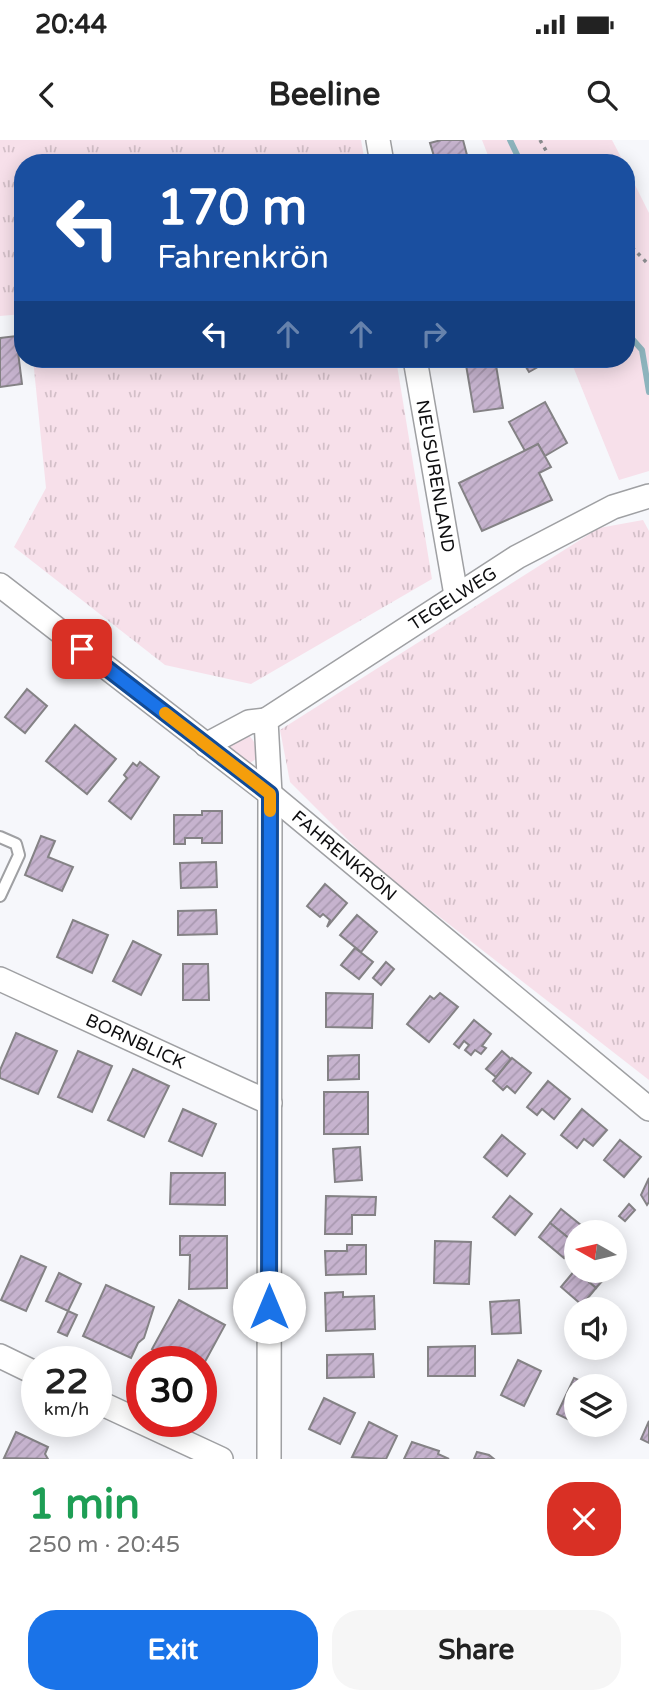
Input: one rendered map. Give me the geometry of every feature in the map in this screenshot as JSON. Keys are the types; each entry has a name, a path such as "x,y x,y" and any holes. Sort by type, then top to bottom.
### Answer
{"street":[{"name":"NEUSURENLAND","path":"417,368 456,595"},
{"name":"TEGELWEG","path":"206,745 249,722 266,720 456,595 567,530 613,507 649,496"},
{"name":"FAHRENKRÖN","path":"0,585 270,794 649,1109"},
{"path":"266,720 270,794 269,1459"},
{"name":"BORNBLICK","path":"0,979 270,1103"},
{"path":"0,1356 21,1366"},
{"path":"112,1408 221,1459"}],"lane":[{"path":"0,837 16,844 19,855 0,896"}],"path":[{"path":"635,250 649,265"},
{"path":"645,260 649,254"}],"green space":[{"path":"0,140 361,140 363,154 14,154 14,315 0,316"},
{"path":"482,140 612,140 619,154 487,154"},
{"path":"635,185 649,213 649,471 619,480 574,368 635,368"},
{"path":"34,368 397,368 432,579 251,684 165,665 14,547 46,488"},
{"path":"643,520 649,531 649,1080 373,865 290,782 280,730 599,528"},
{"path":"247,734 255,745 256,759 247,765 228,748 229,742"}],"building":[{"path":"463,140 467,154 433,154 430,143"},
{"path":"14,336 14,368 20,368 22,384 0,387 0,338"},
{"path":"467,368 496,368 503,408 474,412"},
{"path":"545,402 567,443 545,456 538,444 525,451 509,422"},
{"path":"538,444 551,467 539,473 552,500 482,531 459,483"},
{"path":"27,689 47,706 25,733 5,717"},
{"path":"75,725 116,759 87,794 46,761"},
{"path":"140,762 159,777 131,819 109,801 127,778 124,775 133,763 137,766"},
{"path":"202,811 222,811 222,843 202,843 202,838 185,838 185,844 174,844 174,815 202,815"},
{"path":"41,836 55,841 48,857 73,867 62,891 25,875"},
{"path":"216,862 217,887 181,888 180,863"},
{"path":"325,884 347,903 327,927 330,920 323,914 320,917 307,906"},
{"path":"216,910 217,934 178,935 178,911"},
{"path":"357,915 377,932 361,952 340,935"},
{"path":"73,920 108,935 92,973 57,957"},
{"path":"133,941 161,955 141,995 113,981"},
{"path":"355,948 373,962 359,979 341,965"},
{"path":"386,962 394,969 381,985 373,978"},
{"path":"183,964 208,964 209,1000 183,1000"},
{"path":"326,993 373,994 372,1028 326,1027"},
{"path":"440,993 458,1007 429,1042 407,1024 430,996 434,999"},
{"path":"474,1020 491,1034 482,1046 486,1048 481,1054 475,1050 471,1055 465,1050 469,1045 464,1041 459,1048 454,1044"},
{"path":"16,1033 57,1051 38,1094 0,1078 0,1070"},
{"path":"78,1051 112,1066 92,1112 58,1097"},
{"path":"502,1051 511,1059 496,1077 486,1069"},
{"path":"359,1055 359,1079 328,1080 328,1056"},
{"path":"512,1058 531,1073 515,1093 507,1086 503,1090 493,1081"},
{"path":"133,1069 169,1086 144,1137 108,1120"},
{"path":"548,1081 570,1099 554,1119 542,1109 537,1115 527,1107"},
{"path":"324,1092 368,1092 368,1134 324,1134"},
{"path":"183,1109 216,1124 202,1156 169,1141"},
{"path":"582,1109 607,1130 593,1146 584,1139 577,1148 561,1135"},
{"path":"502,1135 525,1154 507,1176 484,1157"},
{"path":"620,1140 641,1157 624,1177 604,1160"},
{"path":"360,1147 362,1180 335,1182 333,1149"},
{"path":"171,1173 225,1173 225,1205 170,1204"},
{"path":"649,1178 649,1202 647,1205 641,1195"},
{"path":"326,1196 376,1197 375,1215 352,1215 352,1234 325,1234"},
{"path":"510,1196 532,1214 515,1235 493,1217"},
{"path":"629,1204 635,1210 626,1220 619,1216"},
{"path":"561,1209 575,1220 564,1220 564,1234 550,1223"},
{"path":"550,1223 564,1234 564,1258 539,1237"},
{"path":"180,1236 227,1236 227,1288 189,1289 190,1255 180,1255"},
{"path":"435,1241 471,1242 469,1284 434,1283"},
{"path":"347,1245 366,1245 366,1274 326,1275 325,1251 347,1251"},
{"path":"21,1256 46,1267 26,1311 1,1300"},
{"path":"59,1273 81,1284 68,1311 46,1301"},
{"path":"564,1283 590,1283 596,1288 589,1297 573,1297 561,1287"},
{"path":"106,1285 154,1307 144,1338 137,1346 126,1346 126,1356 112,1349 112,1346 105,1346 83,1336"},
{"path":"343,1292 343,1297 374,1296 375,1329 326,1331 325,1293"},
{"path":"179,1300 225,1325 214,1346 154,1346"},
{"path":"519,1300 521,1333 492,1334 490,1302"},
{"path":"68,1311 77,1315 67,1336 58,1332"},
{"path":"475,1346 475,1376 428,1376 428,1347"},
{"path":"373,1354 374,1377 327,1378 327,1355"},
{"path":"518,1360 541,1371 524,1406 501,1395"},
{"path":"324,1398 355,1413 340,1444 309,1429"},
{"path":"564,1399 564,1417 557,1414"},
{"path":"649,1421 649,1443 641,1439"},
{"path":"369,1422 397,1436 386,1459 352,1457"},
{"path":"16,1432 21,1437 48,1447 45,1454 48,1459 4,1458"},
{"path":"412,1442 439,1451 438,1454 449,1459 404,1459"},
{"path":"477,1452 489,1455 494,1459 474,1459"}],"waterway":[{"path":"510,140 517,154"},
{"path":"635,342 642,350 649,392"}],"slow traffic":[{"path":"165,713 270,794 270,811"}],"route":[{"path":"82,649 270,794 269,1307"}]}
